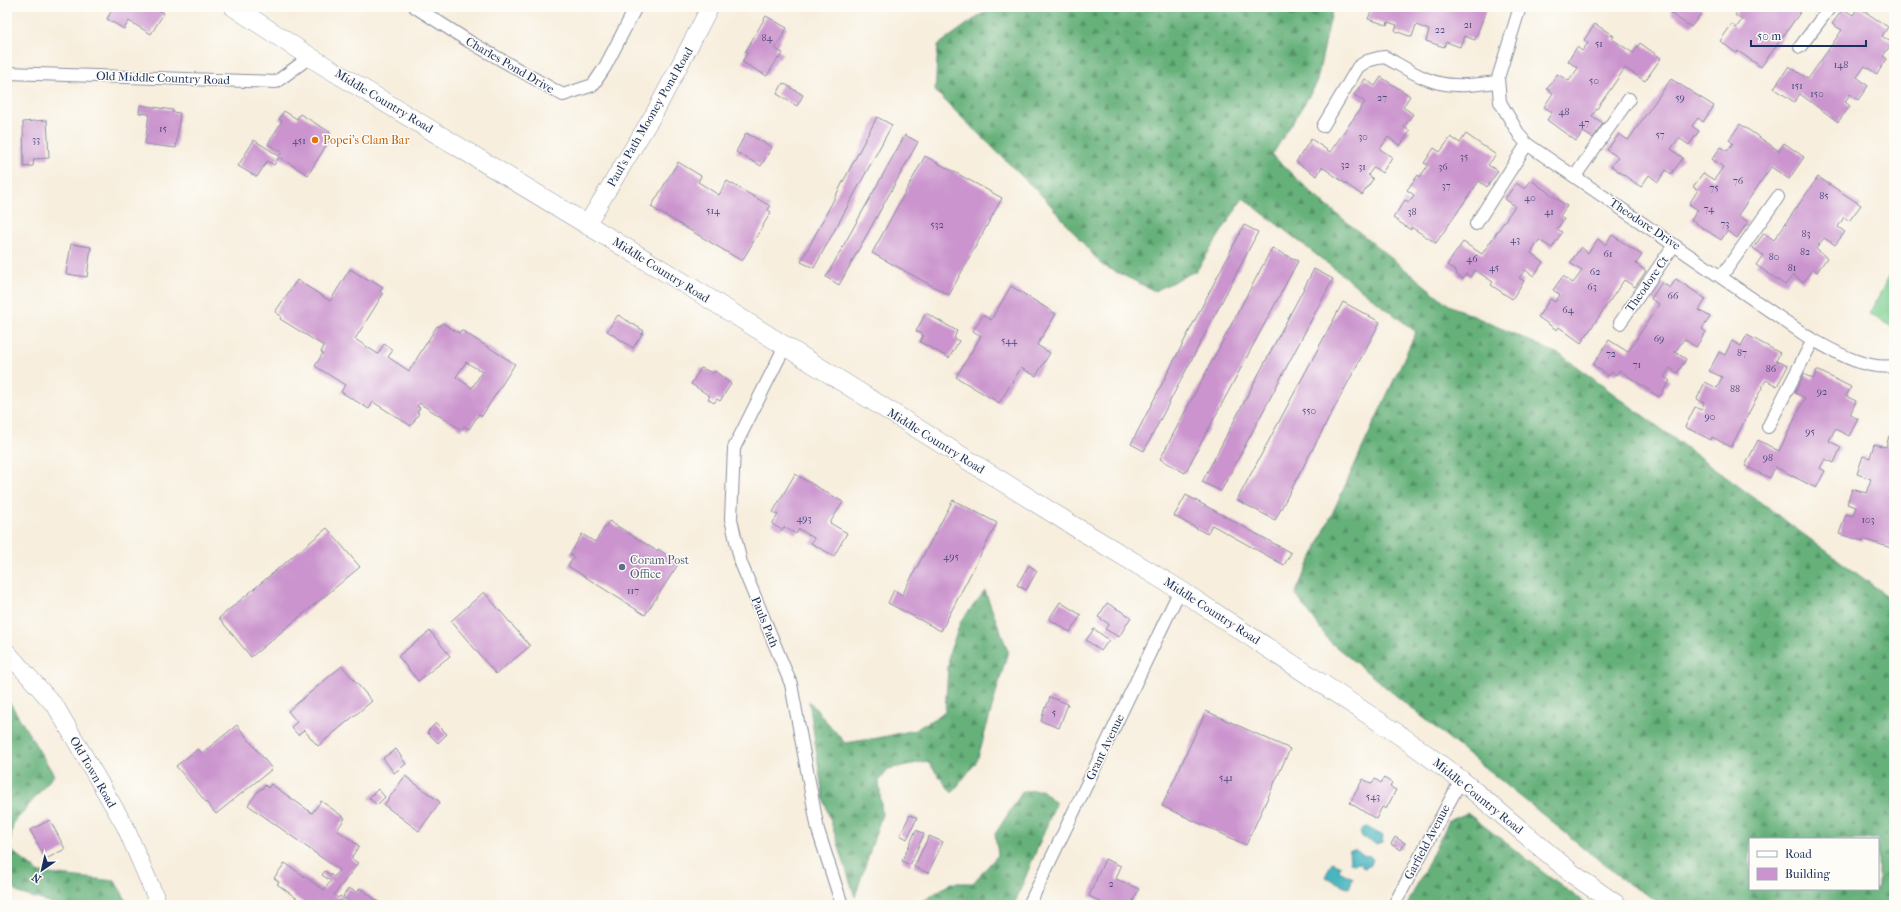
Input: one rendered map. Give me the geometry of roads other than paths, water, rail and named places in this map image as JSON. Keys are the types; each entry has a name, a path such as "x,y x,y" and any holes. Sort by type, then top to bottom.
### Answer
{"main road":[{"name":"Middle Country Road","path":"234,7 310,57 587,224 1072,525 1180,590 1398,734 1461,780 1574,875 1617,905"},
{"name":"Paul's Path Mooney Pond Road","path":"587,224 655,112 710,7"},
{"name":"Old Town Road","path":"7,652 56,707 125,826 159,905"}],"street":[{"name":"Charles Pond Drive","path":"416,7 470,42 563,95 593,86 605,67 636,7"},
{"name":"Theodore Drive","path":"1520,7 1498,82 1500,102 1520,136 1527,144 1813,340 1842,355 1861,362 1882,368 1894,366"},
{"path":"1800,47 1830,7"},
{"name":"Old Middle Country Road","path":"7,73 276,82 310,57"},
{"path":"1323,126 1358,67 1378,58 1385,57 1418,76 1440,84 1456,85 1498,82"},
{"path":"1575,176 1629,99"},
{"path":"1476,224 1527,144"},
{"path":"1721,277 1778,196"},
{"name":"Theodore Ct","path":"1620,323 1674,245"},
{"path":"1768,427 1813,340"},
{"name":"Pauls Path","path":"785,346 734,448 731,519 742,563 791,684 818,830 842,905"},
{"name":"Grant Avenue","path":"1029,905 1180,590"},
{"name":"Garfield Avenue","path":"1394,905 1461,780"}],"water":[{"path":"1367,827 1383,836 1382,842 1376,844 1362,837 1360,831"},
{"path":"1356,850 1362,855 1370,856 1373,859 1371,865 1365,868 1362,867 1361,863 1353,864 1350,862 1349,851"},
{"path":"1332,862 1341,866 1339,871 1353,878 1349,888 1325,877"}],"place":[{"name":"Popei's Clam Bar","path":"315,140"},
{"name":"Coram Post Office","path":"622,567"}]}
